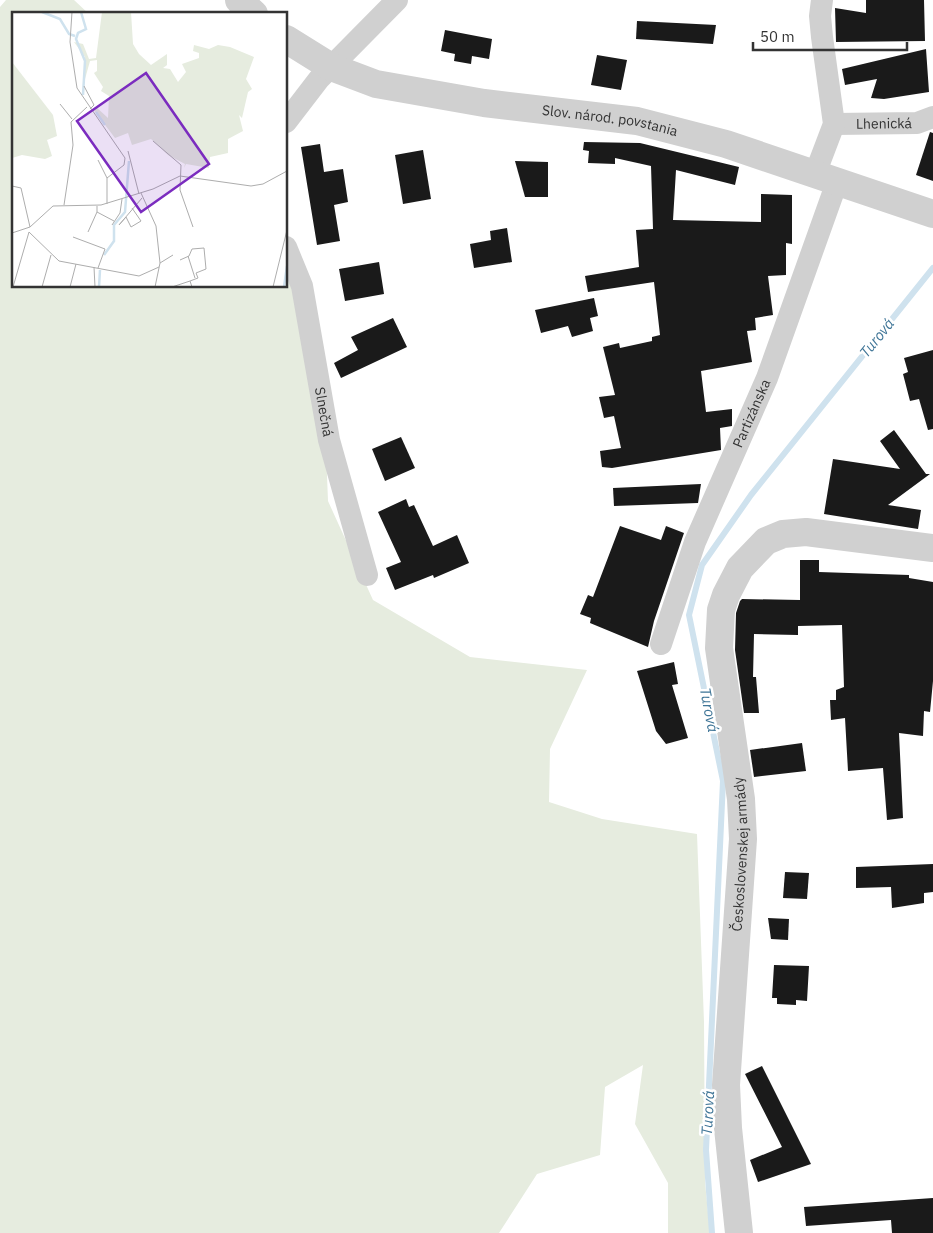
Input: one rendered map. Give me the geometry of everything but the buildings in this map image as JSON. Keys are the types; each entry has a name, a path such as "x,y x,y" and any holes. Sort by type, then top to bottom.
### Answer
{"street":[{"path":"239,0 252,12"},
{"path":"288,119 318,79 397,0"},
{"path":"822,0 820,16 822,38 834,124"},
{"name":"Slov. národ. povstania","path":"288,41 330,67 376,84 424,94 637,121 726,144 933,214"},
{"name":"Lhenická","path":"834,124 917,122 933,117"},
{"name":"Partizánska","path":"661,644 695,542 767,378 826,178 834,124"},
{"name":"Slnečná","path":"288,253 302,286 329,440 352,526 368,575"},
{"name":"Československej armády","path":"739,1233 728,1128 726,1085 743,840 741,799 719,648 721,610 726,595 740,568 766,541 783,534 806,532 933,548"}],"shaded area":[{"path":"6,0 74,0 87,12 12,12 12,288 288,288 288,274 322,350 328,501 373,600 470,657 587,670 550,749 549,802 602,819 697,834 704,1022 705,1182 710,1233 668,1233 668,1183 635,1124 643,1065 605,1087 600,1155 537,1174 499,1233 0,1233 0,7"}],"waterway":[{"name":"Turová","path":"712,1233 706,1150 723,781 689,615 702,565 751,495 933,268"}]}
